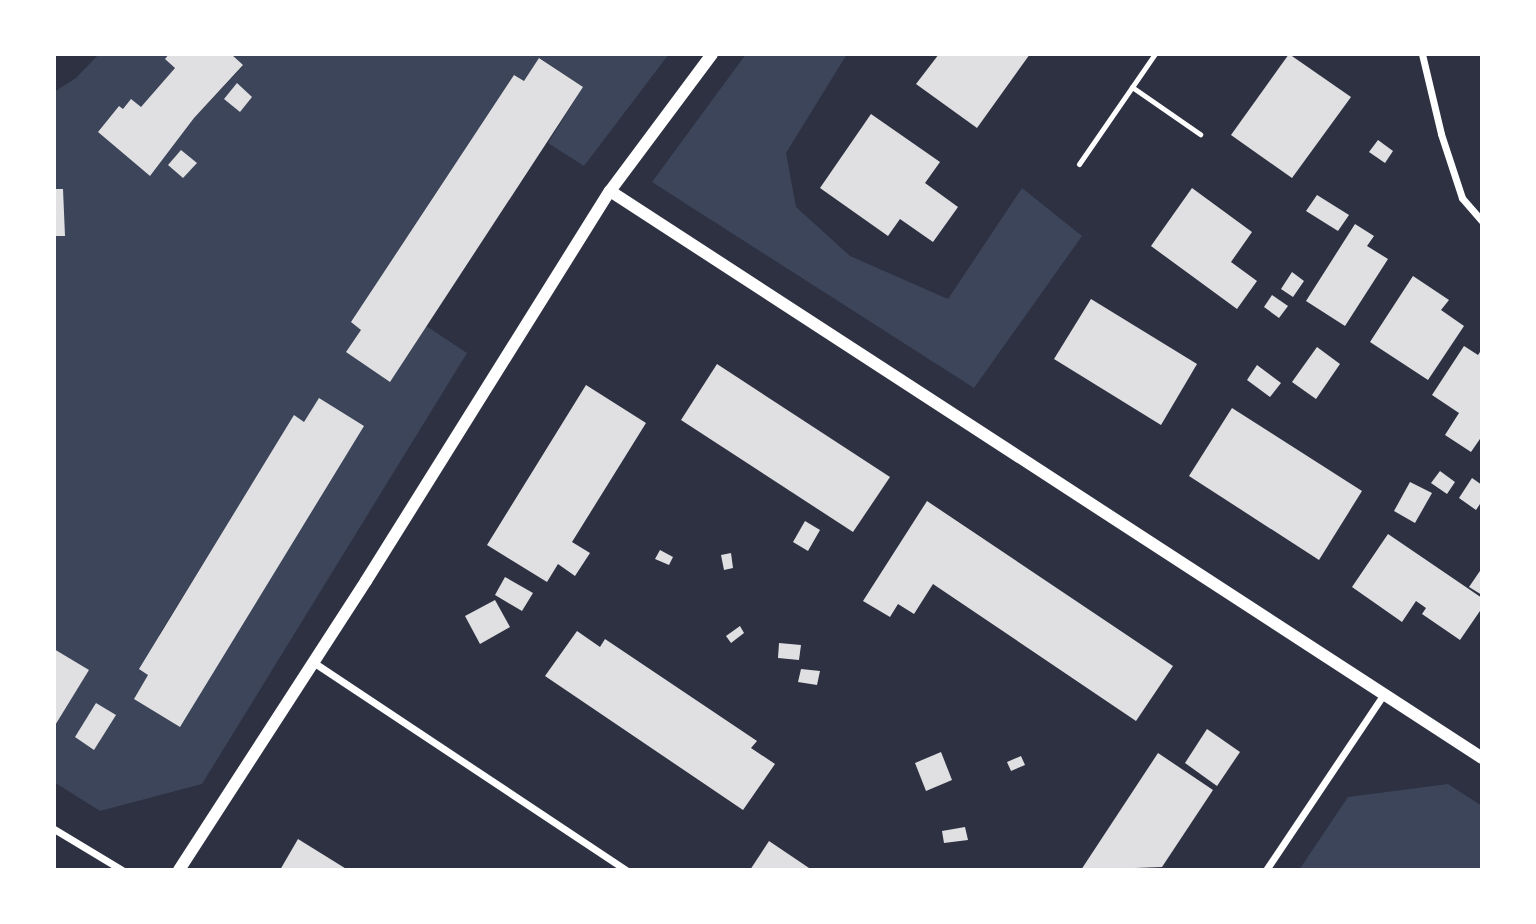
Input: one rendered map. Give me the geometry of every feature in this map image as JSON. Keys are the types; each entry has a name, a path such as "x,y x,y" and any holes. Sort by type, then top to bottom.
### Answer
{"street":[{"path":"179,870 610,191 712,54"},
{"path":"1422,54 1441,134 1462,198 1482,222"},
{"path":"610,191 1482,758"},
{"path":"313,662 626,870"},
{"path":"1266,870 1384,694"},
{"path":"54,829 122,870"}],"lane":[{"path":"1079,164 1155,54"},
{"path":"1132,87 1200,134"}],"shaded area":[{"path":"99,54 169,54 175,68 141,107 123,109 119,106 98,132 150,176 194,118 243,66 231,54 669,54 584,166 548,143 583,87 540,58 524,81 514,75 372,290 467,353 202,784 100,811 54,782 54,726 89,670 54,649 54,92 76,78","holes":["274,449 215,669 159,635"]},
{"path":"746,54 847,54 786,153 796,207 850,256 948,299 1022,188 1082,236 974,388 652,182"},
{"path":"1448,784 1482,806 1482,870 1299,870 1348,797"}],"building":[{"path":"169,54 231,54 243,65 194,118 150,176 98,132 119,106 123,109 131,99 141,107 175,68 165,59"},
{"path":"939,54 1030,54 977,128 916,84"},
{"path":"1289,54 1351,97 1292,178 1231,135"},
{"path":"539,58 583,87 390,382 346,352 361,330 351,322 514,75 524,81"},
{"path":"237,83 252,97 240,112 224,99"},
{"path":"871,114 940,162 925,183 958,207 933,242 900,219 888,236 820,188"},
{"path":"1378,140 1393,151 1385,163 1369,152"},
{"path":"181,150 197,163 183,178 168,165"},
{"path":"1192,188 1252,232 1231,262 1257,281 1237,309 1151,246"},
{"path":"54,189 63,189 65,236 54,236"},
{"path":"1317,195 1349,215 1338,231 1306,211"},
{"path":"1355,224 1374,236 1367,246 1388,259 1345,326 1306,301"},
{"path":"1292,272 1304,281 1293,297 1281,289"},
{"path":"1413,276 1449,300 1441,310 1464,326 1428,380 1370,342"},
{"path":"1272,295 1288,306 1279,318 1264,307"},
{"path":"1091,299 1197,364 1161,425 1054,359"},
{"path":"1464,346 1478,355 1482,349 1482,436 1471,452 1445,435 1459,413 1432,395"},
{"path":"1317,347 1340,364 1316,399 1292,382"},
{"path":"717,364 890,477 853,532 681,420"},
{"path":"1257,365 1281,383 1270,397 1247,380"},
{"path":"586,385 646,423 572,542 590,553 575,576 558,564 547,582 487,545"},
{"path":"319,398 364,426 180,727 134,699 148,675 139,669 294,415 304,422"},
{"path":"1232,408 1362,491 1319,560 1189,476"},
{"path":"1440,471 1455,482 1447,494 1431,483"},
{"path":"1472,478 1482,485 1482,501 1476,510 1459,498"},
{"path":"1410,482 1432,493 1415,523 1394,511"},
{"path":"927,501 1173,666 1136,721 933,584 914,614 898,604 890,617 863,601"},
{"path":"805,521 820,530 808,551 793,542"},
{"path":"1388,534 1482,598 1482,608 1460,640 1422,614 1426,608 1416,601 1402,622 1352,587"},
{"path":"660,550 673,557 669,565 655,559"},
{"path":"731,553 733,568 724,570 721,555"},
{"path":"1482,568 1482,595 1469,587"},
{"path":"505,577 533,593 522,611 495,595"},
{"path":"495,600 510,627 480,644 465,616"},
{"path":"740,626 744,633 731,643 726,636"},
{"path":"577,631 600,647 605,639 757,741 751,748 775,764 743,810 545,676"},
{"path":"779,643 801,645 799,660 778,658"},
{"path":"54,649 89,670 54,727"},
{"path":"801,669 820,671 817,685 798,682"},
{"path":"96,703 116,715 94,750 75,737"},
{"path":"1207,729 1240,752 1217,786 1185,763"},
{"path":"941,752 952,780 926,791 915,763"},
{"path":"1158,753 1213,790 1162,867 1081,870"},
{"path":"1021,756 1025,765 1011,771 1007,762"},
{"path":"965,827 968,840 944,843 942,831"},
{"path":"298,839 348,870 280,870"},
{"path":"769,841 812,870 750,870"}]}
